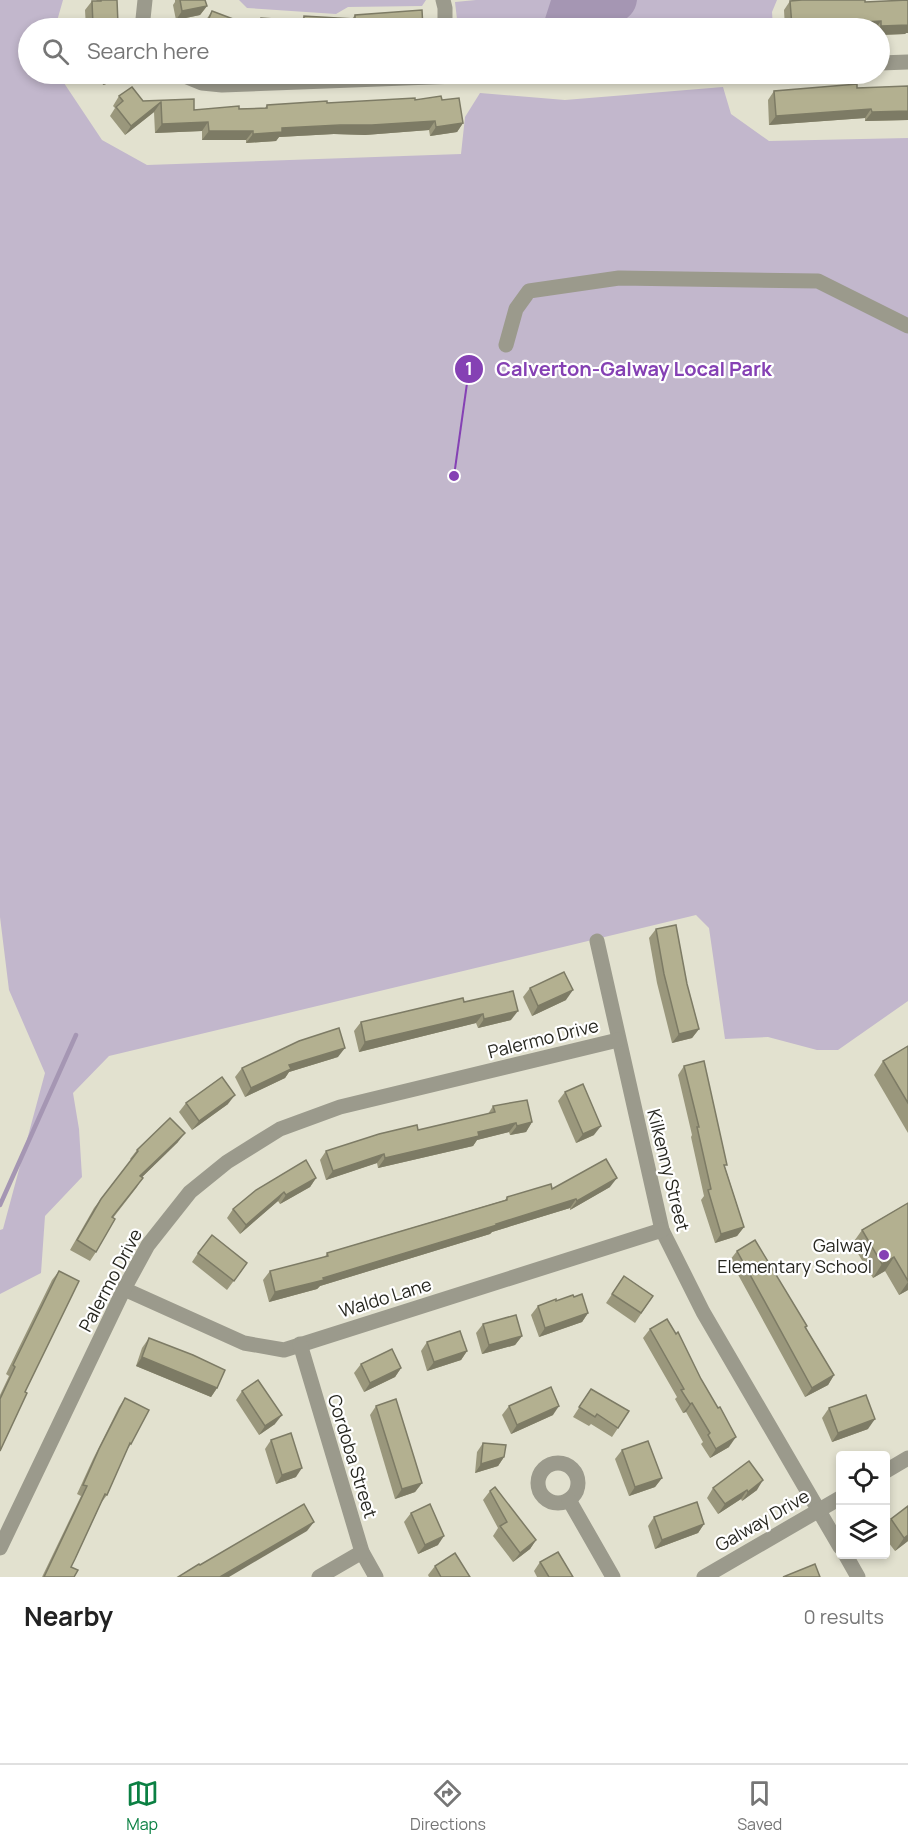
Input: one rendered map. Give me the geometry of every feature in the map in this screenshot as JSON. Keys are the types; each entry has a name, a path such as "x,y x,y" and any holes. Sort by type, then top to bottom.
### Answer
{"street":[{"path":"143,18 145,0"},
{"path":"443,0 445,18"},
{"path":"890,63 908,62"},
{"path":"212,84 242,84"},
{"path":"506,345 516,309 529,291 619,278 818,281 908,326"},
{"name":"Kilkenny Street","path":"597,941 662,1230 703,1312 836,1540"},
{"name":"Palermo Drive","path":"0,1548 124,1289 148,1245 190,1192 227,1162 280,1129 340,1107 618,1040"},
{"name":"Waldo Lane","path":"124,1289 244,1343 284,1350 662,1230"},
{"name":"Cordoba Street","path":"300,1344 362,1552 376,1577"},
{"path":"890,1468 908,1458"},
{"name":"Galway Drive","path":"704,1577 836,1499"},
{"path":"569,1500 613,1577"},
{"path":"319,1577 362,1552"},
{"path":"848,1559 858,1577"}],"shaded area":[{"path":"0,0 63,0 58,18 18,18 18,84 65,84 102,140 147,165 461,154 465,117 480,93 565,100 723,87 731,114 769,141 908,138 908,1001 838,1050 817,1050 768,1037 725,1039 709,928 696,915 109,1056 73,1093 79,1129 82,1177 45,1216 41,1273 0,1294 0,1230 3,1229 45,1073 9,990 0,917"},
{"path":"239,0 426,0 422,6 348,7 336,14 247,8"},
{"path":"476,0 777,0 772,12 772,18 457,18 455,2"},
{"path":"551,0 637,0 633,12 626,18 545,18"}],"building":[{"path":"117,0 118,18 93,18 92,1"},
{"path":"180,0 205,0 207,6 182,11"},
{"path":"908,0 908,25 890,26 890,18 791,18 790,1"},
{"path":"422,10 422,18 355,18 355,15"},
{"path":"212,11 230,18 209,18"},
{"path":"304,16 338,18 304,18"},
{"path":"857,84 857,88 908,86 908,111 872,112 871,109 776,116 774,91"},
{"path":"132,87 143,101 194,99 194,110 239,106 239,109 267,108 267,105 327,101 327,103 415,98 415,100 441,96 442,100 459,98 463,123 436,127 435,121 282,128 282,132 253,134 253,131 209,131 208,122 162,124 161,102 131,126 116,107 123,101 119,96"},
{"path":"676,925 687,984 699,1029 679,1034 664,974 656,929"},
{"path":"564,972 573,990 538,1006 530,988"},
{"path":"513,991 518,1011 484,1019 483,1014 365,1042 361,1022 463,998 464,1002"},
{"path":"339,1028 345,1048 289,1065 291,1069 251,1088 242,1068 299,1041"},
{"path":"908,1046 908,1103 883,1061"},
{"path":"704,1061 727,1165 724,1165 744,1227 721,1234 708,1190 711,1189 697,1127 699,1127 684,1066"},
{"path":"222,1077 235,1095 199,1121 186,1103"},
{"path":"583,1084 601,1126 583,1134 565,1092"},
{"path":"527,1100 532,1122 517,1126 516,1123 478,1132 479,1136 385,1158 384,1154 333,1171 326,1151 417,1125 418,1130 495,1112 493,1106"},
{"path":"170,1118 185,1133 140,1176 143,1178 112,1217 115,1219 96,1252 77,1240 101,1199 137,1150"},
{"path":"606,1159 617,1178 577,1201 576,1199 323,1278 324,1280 275,1292 270,1271 328,1256 327,1253 507,1200 507,1197 551,1184 552,1189"},
{"path":"306,1160 316,1178 286,1195 284,1192 246,1225 233,1209 256,1190"},
{"path":"908,1203 908,1281 894,1257 882,1264 862,1230"},
{"path":"212,1235 247,1263 234,1281 198,1253"},
{"path":"755,1240 834,1375 812,1388 737,1251"},
{"path":"59,1271 79,1281 25,1392 27,1393 0,1451 0,1399 15,1367 13,1365"},
{"path":"624,1276 653,1296 641,1313 612,1294"},
{"path":"582,1294 588,1313 545,1328 538,1306 556,1299 556,1301"},
{"path":"516,1315 522,1336 489,1345 483,1324"},
{"path":"667,1319 676,1334 678,1332 701,1379 718,1408 720,1407 736,1437 716,1449 708,1435 710,1433 692,1403 690,1404 681,1390 684,1389 650,1329"},
{"path":"460,1331 467,1351 434,1362 427,1342"},
{"path":"149,1338 225,1370 217,1388 142,1357"},
{"path":"392,1349 401,1368 370,1383 361,1364"},
{"path":"258,1380 282,1415 265,1426 242,1391"},
{"path":"551,1387 559,1406 517,1425 509,1406"},
{"path":"591,1389 629,1411 618,1428 597,1414 595,1417 579,1407"},
{"path":"866,1395 875,1419 838,1433 829,1408"},
{"path":"125,1398 149,1410 130,1443 71,1567 78,1570 74,1577 44,1577 87,1486 83,1485 99,1449"},
{"path":"396,1399 422,1483 402,1489 376,1406"},
{"path":"291,1433 302,1468 282,1475 271,1440"},
{"path":"648,1441 662,1478 635,1487 622,1450"},
{"path":"483,1443 506,1445 504,1457 481,1464"},
{"path":"749,1461 763,1480 748,1492 747,1490 725,1504 713,1488"},
{"path":"495,1487 536,1540 520,1553 500,1526 507,1522 490,1491"},
{"path":"697,1502 704,1524 662,1540 654,1517"},
{"path":"304,1504 314,1522 220,1577 178,1577 199,1564"},
{"path":"430,1504 444,1536 425,1545 411,1513"},
{"path":"908,1506 908,1535 904,1538 891,1519"},
{"path":"558,1552 573,1577 549,1577 540,1562"},
{"path":"455,1553 470,1577 441,1577 435,1566"},
{"path":"815,1564 820,1577 783,1577"}],"waterway":[{"path":"0,1205 76,1035"}],"place":[{"name":"Calverton-Galway Local Park","path":"454,476"},
{"name":"Galway Elementary School","path":"884,1255"}]}
